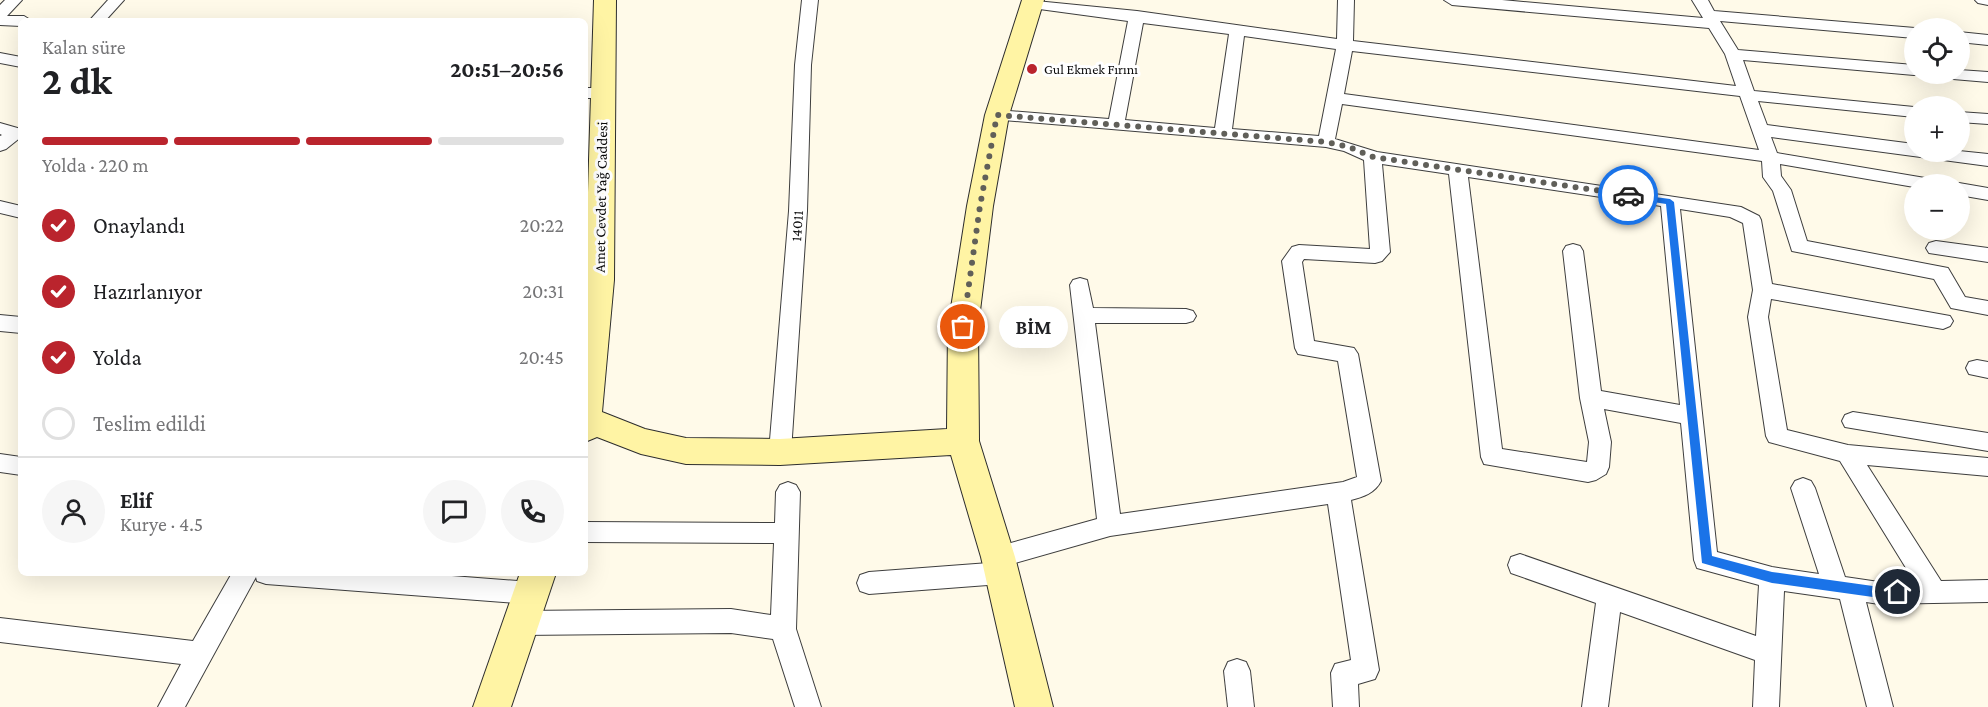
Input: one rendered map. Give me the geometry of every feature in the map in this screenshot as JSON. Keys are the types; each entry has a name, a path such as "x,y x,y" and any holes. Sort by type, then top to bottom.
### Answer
{"main road":[{"name":"Amet Cevdet Yağ Caddesi","path":"588,379 592,290 594,93 606,0"},
{"path":"1032,2 997,115 980,206 963,327 963,441 999,565 1034,707"},
{"path":"588,425 641,441 686,451 780,452 963,441"},
{"path":"492,707 530,596"}],"street":[{"path":"0,14 14,0"},
{"path":"100,18 116,0"},
{"name":"14011","path":"780,452 798,211 803,65 810,0"},
{"path":"1326,142 1345,45 1346,0"},
{"path":"1452,0 1904,32"},
{"path":"1700,0 1733,54 1770,157 1772,177 1782,190 1799,246 1941,273 1958,303 1988,308"},
{"path":"1983,0 1988,0"},
{"path":"1032,2 1345,45 1904,111"},
{"path":"1116,125 1137,16"},
{"path":"0,20 18,21"},
{"path":"1223,134 1237,30"},
{"path":"1970,38 1988,40"},
{"path":"1733,54 1904,69"},
{"path":"0,58 18,61"},
{"path":"1970,75 1988,76"},
{"path":"1335,98 1770,157 1904,179"},
{"path":"997,115 1326,142 1349,147 1373,157 1734,211 1752,220 1763,290 1758,317 1777,436 1848,454 1988,467"},
{"path":"1970,118 1988,119"},
{"path":"0,128 15,133 0,145"},
{"path":"1761,130 1904,149"},
{"path":"868,584 999,565 1110,526 1338,493 1358,489 1369,481 1347,354 1305,348 1292,261 1299,252 1375,256 1380,252 1373,157"},
{"path":"1970,158 1988,160"},
{"path":"1458,170 1492,457 1588,473 1598,467 1600,442 1591,398 1573,251"},
{"path":"1970,191 1988,194"},
{"path":"1670,202 1706,560 1772,578 1880,593 1988,591"},
{"path":"1936,248 1988,255"},
{"path":"1080,285 1110,526"},
{"path":"1763,290 1943,321"},
{"path":"1084,315 1186,316"},
{"path":"1591,398 1690,416"},
{"path":"1853,421 1988,442"},
{"path":"1848,454 1934,592"},
{"path":"0,463 18,466"},
{"path":"1803,489 1843,587 1880,707"},
{"path":"788,492 783,629 807,707"},
{"path":"1338,493 1366,670 1344,673 1346,707"},
{"path":"588,532 787,533"},
{"path":"1520,565 1769,653"},
{"path":"171,707 243,576"},
{"path":"300,576 530,596 783,629"},
{"path":"1766,707 1772,578"},
{"path":"1595,707 1609,596"},
{"path":"0,630 199,654"},
{"path":"1237,671 1240,707"}],"way so far":[{"path":"963,327 980,206 997,115 1326,142 1349,147 1373,157 1628,195"}],"place":[{"name":"Gul Ekmek Fırını","path":"1032,69"},
{"name":"BİM","path":"963,327"}],"route":[{"path":"1628,195 1670,202 1706,560 1772,578 1880,593 1898,592"}]}
